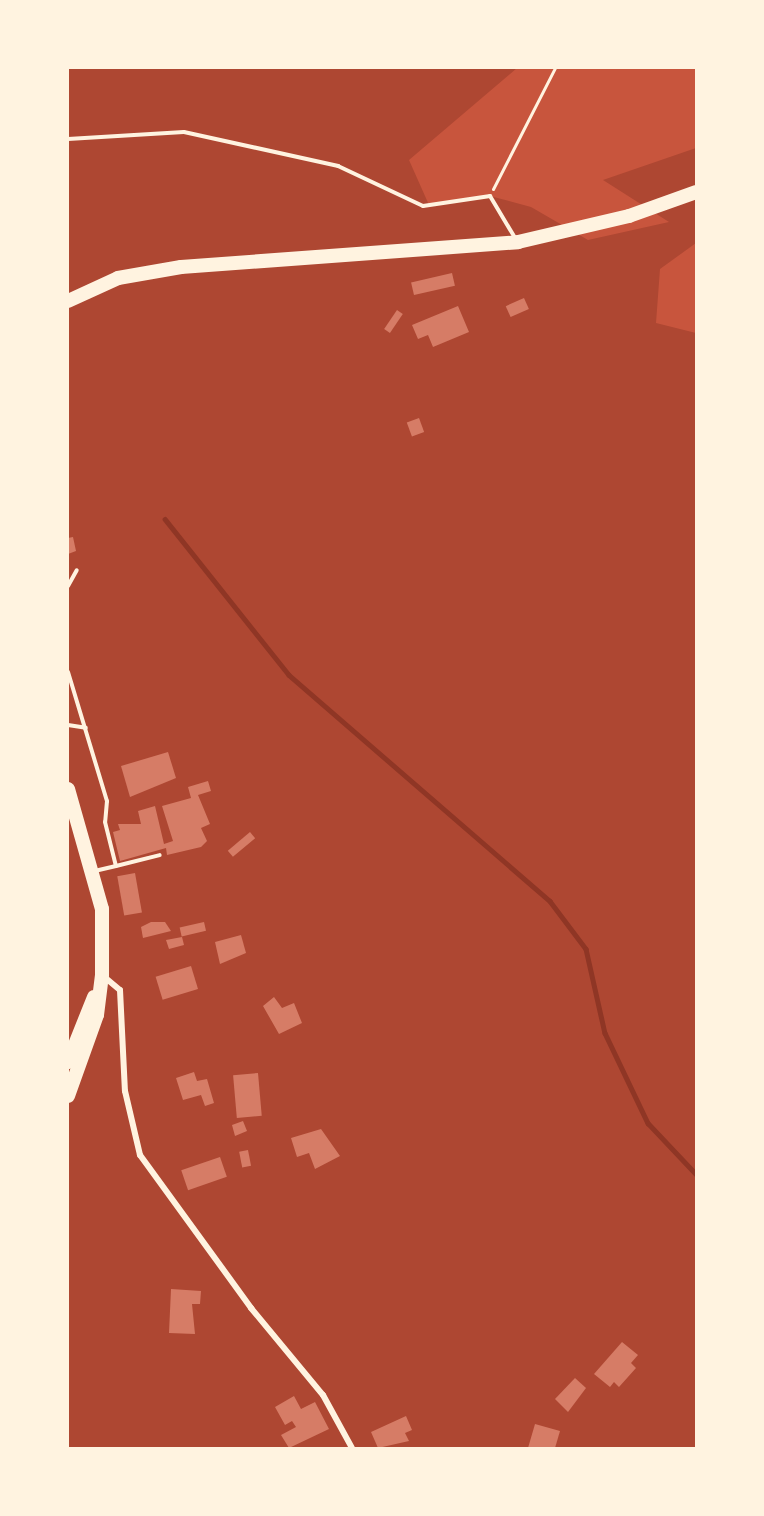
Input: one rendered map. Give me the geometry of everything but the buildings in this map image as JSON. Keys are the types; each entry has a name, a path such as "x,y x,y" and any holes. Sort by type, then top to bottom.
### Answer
{"main road":[{"path":"68,301 118,278 181,267 518,242 629,216 696,192"},
{"path":"68,789 102,909 102,975 97,1015 68,1096"},
{"path":"68,1062 102,975"}],"street":[{"path":"102,975 120,990 125,1091 140,1155 251,1308 323,1395 352,1449"}],"lane":[{"path":"68,138 184,132 338,166 423,206 490,196 518,242"},
{"path":"68,586 77,570"},
{"path":"68,672 107,801 105,822 116,866"},
{"path":"68,724 86,728"},
{"path":"91,872 160,855"}],"path":[{"path":"490,196 555,68"}],"shaded area":[{"path":"68,68 517,68 409,160 429,205 490,196 531,207 588,240 669,222 603,180 696,148 696,243 660,269 656,323 696,333 696,1448 68,1448"}],"waterway":[{"path":"165,519 289,675 550,901 586,949 605,1033 648,1123 696,1174"}]}
